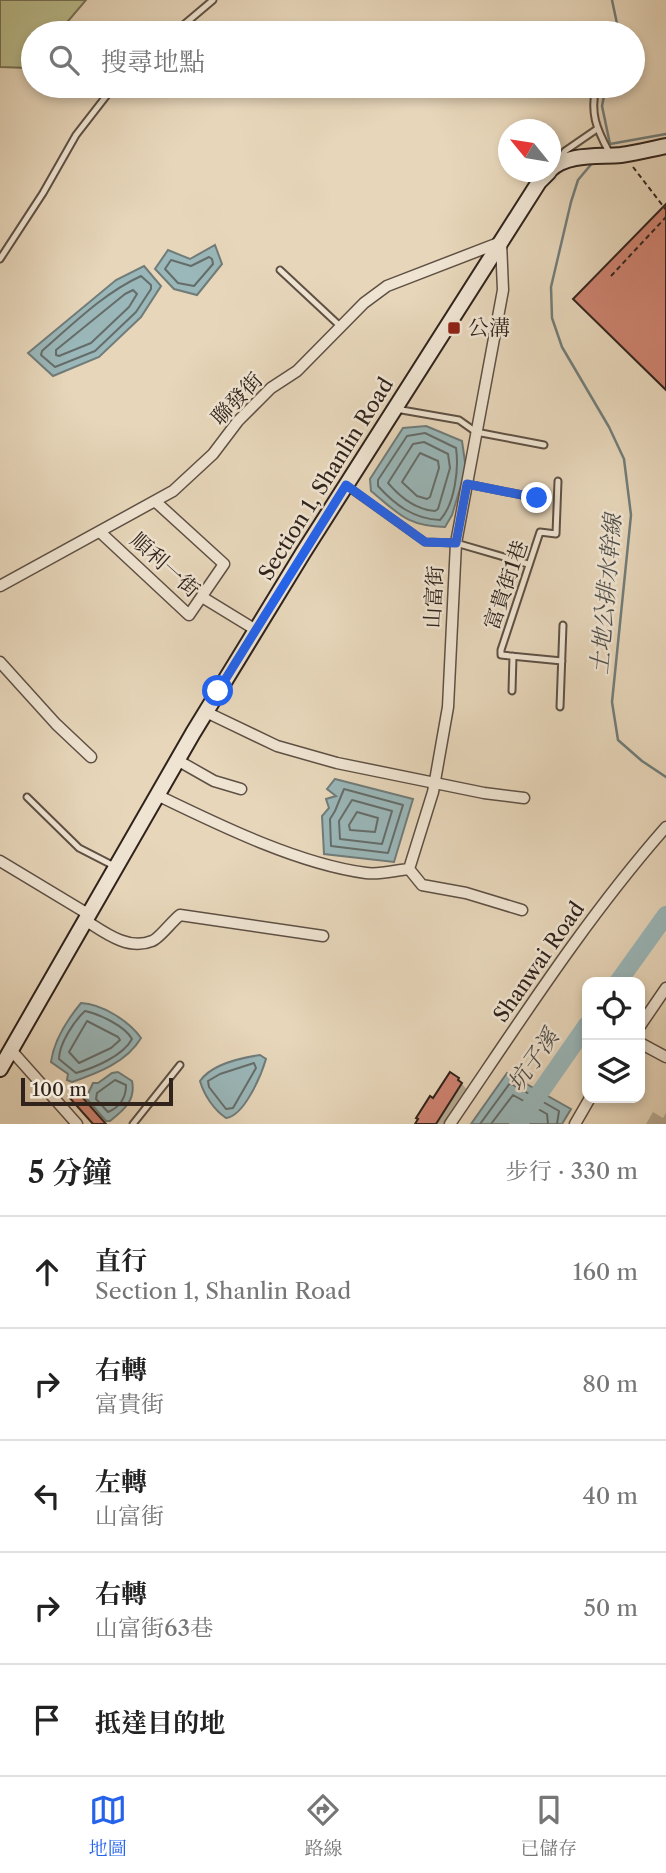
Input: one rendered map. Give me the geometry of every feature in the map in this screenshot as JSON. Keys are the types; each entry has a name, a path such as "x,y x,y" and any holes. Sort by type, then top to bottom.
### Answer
{"main road":[{"path":"561,165 610,152 666,146"},
{"name":"Section 1, Shanlin Road","path":"0,1069 206,712 346,485 539,182"}],"street":[{"name":"聯發街","path":"0,586 173,491 213,454 238,421 271,388 297,371 363,303 387,286 501,242"},
{"name":"山富街","path":"410,869 435,783 448,707 456,543 503,290 501,242"},
{"path":"156,502 224,565 202,597 256,630"},
{"name":"順利一街","path":"100,532 189,615 202,597"},
{"path":"0,662 56,724 91,757"},
{"path":"206,712 277,746 337,763 484,793 524,798"},
{"path":"177,760 214,781 241,789"},
{"path":"157,795 221,826 306,858 368,873 410,869 422,885 466,893 522,910"},
{"name":"Shanwai Road","path":"450,1124 570,950 610,895 666,827"},
{"path":"0,861 87,917 112,937 131,943 153,941 180,915 323,936"},
{"path":"645,1019 666,988"},
{"path":"645,1046 666,1057"},
{"path":"11,1050 78,1124"},
{"path":"575,1124 587,1103"}],"lane":[{"path":"189,21 214,0"},
{"path":"0,259 43,193 76,135 105,98"},
{"path":"593,98 592,105 597,129 610,152"},
{"path":"561,158 565,151 597,129"},
{"path":"280,270 340,326"},
{"path":"394,409 459,420 476,432 544,445"},
{"name":"富貴街1巷","path":"558,481 556,534 540,532 501,655 562,661"},
{"path":"467,484 537,498"},
{"path":"346,485 425,542 456,543 528,564"},
{"path":"560,707 563,625"},
{"path":"512,691 513,656"},
{"path":"27,797 79,848 116,867"},
{"path":"133,1124 180,1065"}],"path":[{"path":"610,152 666,210"},
{"path":"611,276 666,217"}],"green space":[{"path":"0,0 86,0 68,21 21,21 21,68 0,67"}],"water":[{"path":"215,245 222,264 197,295 174,289 155,269 168,250 190,259"},
{"path":"144,266 161,286 141,317 99,357 53,376 28,353 116,280"},
{"path":"426,426 462,441 466,469 452,515 445,527 412,521 371,491 370,479 403,428"},
{"path":"335,779 413,799 394,862 324,854 322,816 329,808 326,799 336,796 327,789"},
{"path":"81,1003 98,1006 114,1014 141,1038 120,1060 72,1082 67,1080 68,1074 51,1062 62,1031"},
{"path":"260,1055 266,1059 251,1094 233,1116 226,1118 210,1102 200,1081 211,1071 235,1060"},
{"path":"118,1072 132,1081 132,1094 124,1109 110,1121 106,1121 86,1098 93,1083"},
{"path":"507,1073 571,1109 562,1124 471,1124"}],"building":[{"path":"666,204 666,390 573,299"},
{"path":"450,1072 462,1083 436,1124 415,1124 430,1096 433,1098"},
{"path":"75,1089 106,1124 93,1124 68,1096"}],"waterway":[{"path":"612,0 616,21"},
{"path":"604,98 602,106 610,144"},
{"name":"土地公排水幹線","path":"608,146 666,134"},
{"name":"土地公排水幹線","path":"594,161 578,180 571,202 551,287 552,318 562,347 609,427 624,459 631,515 612,702 618,740 666,777"},
{"name":"坑子溪","path":"622,977 666,915"},
{"name":"坑子溪","path":"518,1124 582,1032"}],"place":[{"name":"公溝","path":"454,328"}],"route":[{"path":"218,691 346,485 425,542 456,543 467,484 537,498"}]}
